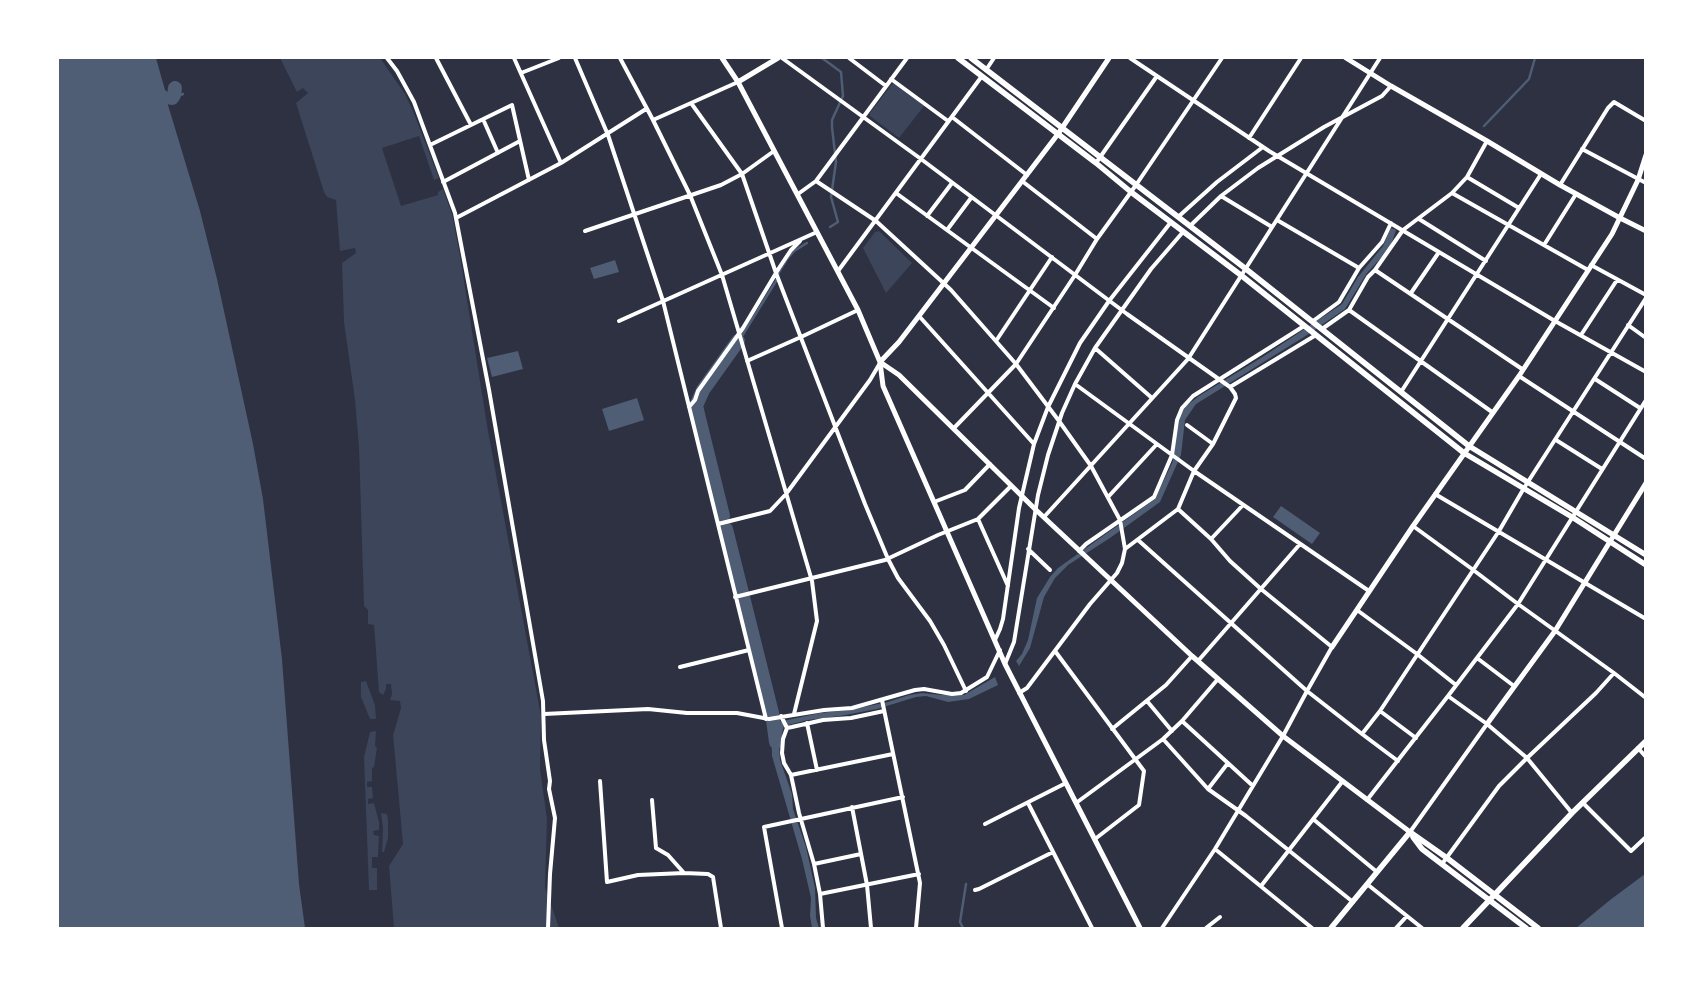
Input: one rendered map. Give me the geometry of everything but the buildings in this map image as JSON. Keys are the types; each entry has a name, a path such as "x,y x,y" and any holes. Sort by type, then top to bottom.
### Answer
{"main road":[{"path":"958,58 1242,276 1464,453 1572,517 1646,565"},
{"path":"971,58 1246,269 1469,446 1646,555"},
{"path":"1463,928 1572,813 1646,741"},
{"path":"1410,832 1538,928"},
{"path":"1410,832 1422,849 1526,928"},
{"path":"1331,928 1410,832"}],"street":[{"path":"387,58 397,71 414,102 456,218 496,428 543,701 544,740 550,781 549,789 555,818 548,928"},
{"path":"436,58 471,125"},
{"path":"514,58 561,163"},
{"path":"521,73 559,58"},
{"path":"575,58 608,135 663,301 766,719"},
{"path":"620,58 690,195 722,275 811,578 816,621 794,714"},
{"path":"722,58 738,82 858,310 880,362 883,386 1005,664 1140,928"},
{"path":"653,120 738,82 780,58 920,159 1188,359 1230,387 1236,394 1236,398 1213,444 1194,471 1178,509 1125,549"},
{"path":"848,58 886,86"},
{"path":"798,194 816,181 907,58"},
{"path":"838,271 994,58"},
{"path":"718,524 770,511 786,494 870,380 880,362 899,342 1058,134 1109,58"},
{"path":"1130,58 1277,156 1646,372"},
{"path":"954,428 1016,364 1097,239 1222,58"},
{"path":"1249,138 1301,58"},
{"path":"1346,58 1560,185 1646,231"},
{"path":"1044,517 1188,359 1380,58"},
{"path":"1096,163 1157,76"},
{"path":"891,79 1027,175"},
{"path":"1190,226 1221,196 1277,156 1382,96 1391,86"},
{"path":"1560,185 1608,108 1614,102 1646,121"},
{"path":"691,103 742,174 776,273 865,504 888,558 898,578 930,621 966,690"},
{"path":"430,145 512,105 530,180"},
{"path":"456,218 561,163 608,135 646,109"},
{"path":"482,119 498,153"},
{"path":"443,182 520,141"},
{"path":"1322,330 1349,310 1368,277 1403,230 1452,193 1467,177 1487,141"},
{"path":"1178,217 1216,182 1263,147"},
{"path":"1582,149 1646,183"},
{"path":"585,231 721,185 742,174 774,151"},
{"path":"1162,928 1215,849 1283,736 1332,647 1412,526 1519,376 1589,268 1620,218 1638,180 1646,155"},
{"path":"1401,392 1541,174"},
{"path":"1467,177 1519,208"},
{"path":"816,181 876,221 951,290 1016,364 1059,421 1091,466 1120,520 1125,549 1119,568 1027,688 1019,693"},
{"path":"1022,181 1097,239"},
{"path":"927,216 952,183"},
{"path":"896,193 1054,308"},
{"path":"1362,734 1380,711 1498,531 1646,296 1508,226 1452,193"},
{"path":"1544,245 1576,194"},
{"path":"1221,196 1272,228"},
{"path":"947,230 970,198"},
{"path":"1419,219 1486,261"},
{"path":"1277,220 1360,268"},
{"path":"995,640 1001,627 1022,497 1034,444 1048,407 1080,342 1109,300 1171,222"},
{"path":"1314,322 1339,302 1360,268 1382,242 1391,223"},
{"path":"619,321 817,232"},
{"path":"1005,664 1014,642 1035,509 1048,455 1059,421 1075,384 1094,348 1151,269 1183,232"},
{"path":"689,407 698,391 739,333 791,250 800,240"},
{"path":"1411,293 1439,252"},
{"path":"996,341 1052,257"},
{"path":"1375,270 1522,369"},
{"path":"1581,335 1617,280"},
{"path":"747,361 801,338 858,310"},
{"path":"1349,310 1492,412"},
{"path":"919,316 1034,444"},
{"path":"1628,325 1646,338"},
{"path":"1079,551 1086,544 1154,497 1172,455 1176,420 1182,408 1193,396 1306,327"},
{"path":"1230,387 1316,335"},
{"path":"1094,348 1152,398"},
{"path":"880,362 899,375 1022,497 1192,656 1283,736 1410,832 1486,724 1555,631 1646,483"},
{"path":"1519,376 1646,459"},
{"path":"1595,379 1640,408"},
{"path":"1075,384 1194,471 1369,591"},
{"path":"1367,800 1518,604 1646,400"},
{"path":"1187,425 1213,444"},
{"path":"1556,440 1602,469"},
{"path":"1108,496 1157,444"},
{"path":"934,502 965,490 990,464"},
{"path":"735,597 888,558 978,519 1011,486"},
{"path":"1435,494 1646,620"},
{"path":"1212,539 1243,504"},
{"path":"1178,509 1212,539 1230,561 1261,589 1332,647"},
{"path":"978,519 1008,586"},
{"path":"1412,526 1646,698"},
{"path":"1138,540 1307,691 1398,761"},
{"path":"1198,661 1300,544"},
{"path":"1028,549 1050,570"},
{"path":"1357,610 1417,654 1456,686"},
{"path":"680,668 749,650"},
{"path":"544,714 648,710 687,713 737,713 766,719 824,710 852,708 915,690 924,689 952,694 966,690 987,677 1000,650"},
{"path":"1055,651 1144,771 1139,805 1095,839"},
{"path":"1112,729 1166,685 1192,656"},
{"path":"1477,658 1514,686"},
{"path":"1442,864 1499,786 1596,694 1614,673"},
{"path":"1076,803 1163,740 1182,721 1218,678"},
{"path":"1448,696 1527,758 1572,813"},
{"path":"882,700 918,874 920,896 916,928"},
{"path":"1147,701 1172,731"},
{"path":"788,728 823,720 851,718 884,711"},
{"path":"1380,711 1416,738"},
{"path":"781,716 788,728"},
{"path":"1182,721 1253,786"},
{"path":"807,723 817,770"},
{"path":"788,728 783,739 782,753 784,763 791,775 800,818 814,864 820,894 823,928"},
{"path":"1163,740 1208,789 1290,850 1353,902"},
{"path":"1638,748 1646,757"},
{"path":"791,775 893,754"},
{"path":"1208,789 1228,763"},
{"path":"600,781 607,882 638,875 708,874 713,877 721,928"},
{"path":"1261,886 1342,782"},
{"path":"985,824 1066,783"},
{"path":"782,928 764,827 903,797"},
{"path":"652,800 656,848 668,855 684,873"},
{"path":"1583,802 1631,851 1646,837"},
{"path":"1028,803 1092,928"},
{"path":"852,807 868,885 871,928"},
{"path":"1313,819 1377,872"},
{"path":"1215,849 1312,928"},
{"path":"975,890 979,890 1053,852"},
{"path":"814,864 861,854"},
{"path":"820,894 918,874"},
{"path":"1367,884 1422,928"},
{"path":"1396,928 1407,916"},
{"path":"1206,928 1220,917"}],"shaded area":[{"path":"58,58 156,58 165,90 171,95 171,101 168,105 200,211 217,279 263,499 282,659 299,884 305,928 58,928"},
{"path":"280,58 380,58 405,94 439,178 434,180 419,136 382,148 401,206 438,195 438,192 443,189 452,214 488,431 541,716 540,769 547,819 545,887 559,928 394,928 389,866 403,844 393,735 401,708 400,701 390,700 392,694 391,684 386,684 383,695 379,692 374,625 368,624 368,610 364,606 359,447 355,400 344,322 342,263 356,253 355,248 340,251 336,200 327,197 324,192 296,103 308,93 303,88 297,92"},
{"path":"892,84 895,84 924,106 899,138 870,116 870,113"},
{"path":"1391,228 1396,230 1390,248 1367,273 1345,309 1304,337 1196,404 1185,420 1181,455 1160,502 1068,565 1055,578 1044,597 1030,648 1019,666 1016,661 1022,654 1028,640 1037,598 1050,577 1058,568 1155,499 1173,461 1178,419 1186,406 1342,304 1358,277 1383,246"},
{"path":"879,231 912,263 886,293 863,248 875,232"},
{"path":"615,260 619,272 594,279 590,268"},
{"path":"518,351 523,369 492,377 487,358"},
{"path":"637,398 644,420 609,431 602,409"},
{"path":"1281,506 1320,533 1312,544 1273,517"},
{"path":"995,677 998,685 969,699 948,702 926,696 916,697 877,709 808,720 784,726 779,744 780,760 792,794 793,809 806,847 815,888 816,918 819,928 812,928 810,916 811,898 802,859 772,756 771,725 820,713 849,710 888,702 909,695 922,693 964,695"},
{"path":"366,681 375,705 376,719 370,719 361,697 361,682"},
{"path":"376,731 375,746 377,748 374,767 372,768 372,781 367,782 367,787 372,787 373,798 368,799 368,804 374,803 379,822 379,830 373,831 374,835 379,836 378,857 372,857 372,868 377,868 377,890 369,890 364,757 370,732"},
{"path":"381,813 387,814 388,820 388,838 384,852 382,852 383,828"},
{"path":"1645,874 1645,928 1576,928 1610,900"}],"waterway":[{"path":"822,58 841,72 843,96 832,120 836,162 831,197 838,222 830,227"},
{"path":"1484,126 1529,79 1535,58"},
{"path":"172,98 175,88"},
{"path":"172,98 183,94"},
{"path":"742,336 776,281 787,259 794,251 807,243"},
{"path":"723,516 696,406 703,390 738,341"},
{"path":"726,529 772,713 776,742"},
{"path":"963,928 960,922 966,884"}]}
